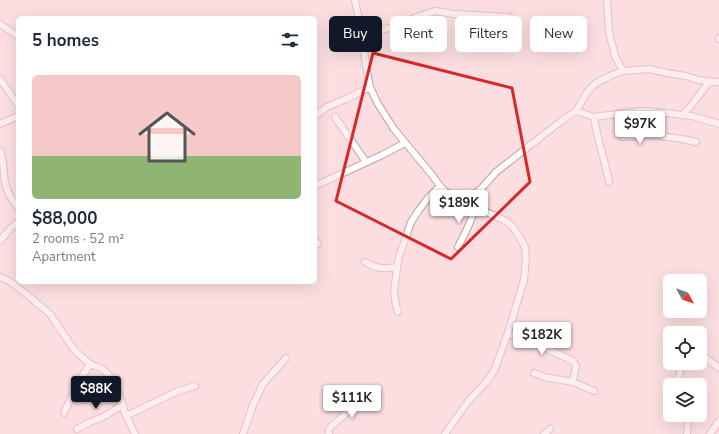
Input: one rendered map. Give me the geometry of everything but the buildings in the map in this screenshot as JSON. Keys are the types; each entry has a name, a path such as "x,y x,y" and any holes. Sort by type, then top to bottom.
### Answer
{"street":[{"path":"355,0 358,16"},
{"path":"607,0 609,32 615,56 623,71"},
{"path":"382,30 417,16 435,11 454,14 491,16"},
{"path":"0,24 16,35"},
{"path":"364,52 370,87 385,117 440,186 455,198 504,220 512,226 525,247 526,257 524,280 508,333 496,364 488,380 470,399 445,434"},
{"path":"464,202 481,189 496,172 576,111 588,91 596,83 614,74 623,71 649,69 686,76 698,80 719,82"},
{"path":"0,79 16,102"},
{"path":"682,115 690,108 709,82"},
{"path":"317,114 327,107 370,87"},
{"path":"576,111 594,117 650,111 692,116 719,124"},
{"path":"620,114 622,137 653,136 696,142"},
{"path":"0,124 16,117"},
{"path":"335,117 366,162"},
{"path":"594,117 595,130 606,165 609,182"},
{"path":"317,185 405,143"},
{"path":"0,152 4,166 4,182 16,203"},
{"path":"398,312 394,290 398,256 411,222 428,198 440,186"},
{"path":"458,247 476,207"},
{"path":"0,241 16,224"},
{"path":"366,262 379,268 397,267"},
{"path":"0,277 16,286 50,314 75,351 90,364 101,368 111,377 116,385 126,416 135,434"},
{"path":"508,333 539,345 573,361 576,366 573,382"},
{"path":"243,434 253,405 263,384 286,358"},
{"path":"707,359 719,368"},
{"path":"64,412 79,381 90,364"},
{"path":"534,373 544,377 573,382 594,391"},
{"path":"126,416 173,393 195,386"},
{"path":"329,434 330,428 361,400"},
{"path":"77,429 101,418 123,405"},
{"path":"710,434 719,421"},
{"path":"687,434 688,423"},
{"path":"544,434 550,430"}],"highlighted area":[{"path":"373,53 512,88 530,182 451,259 336,201"}]}
